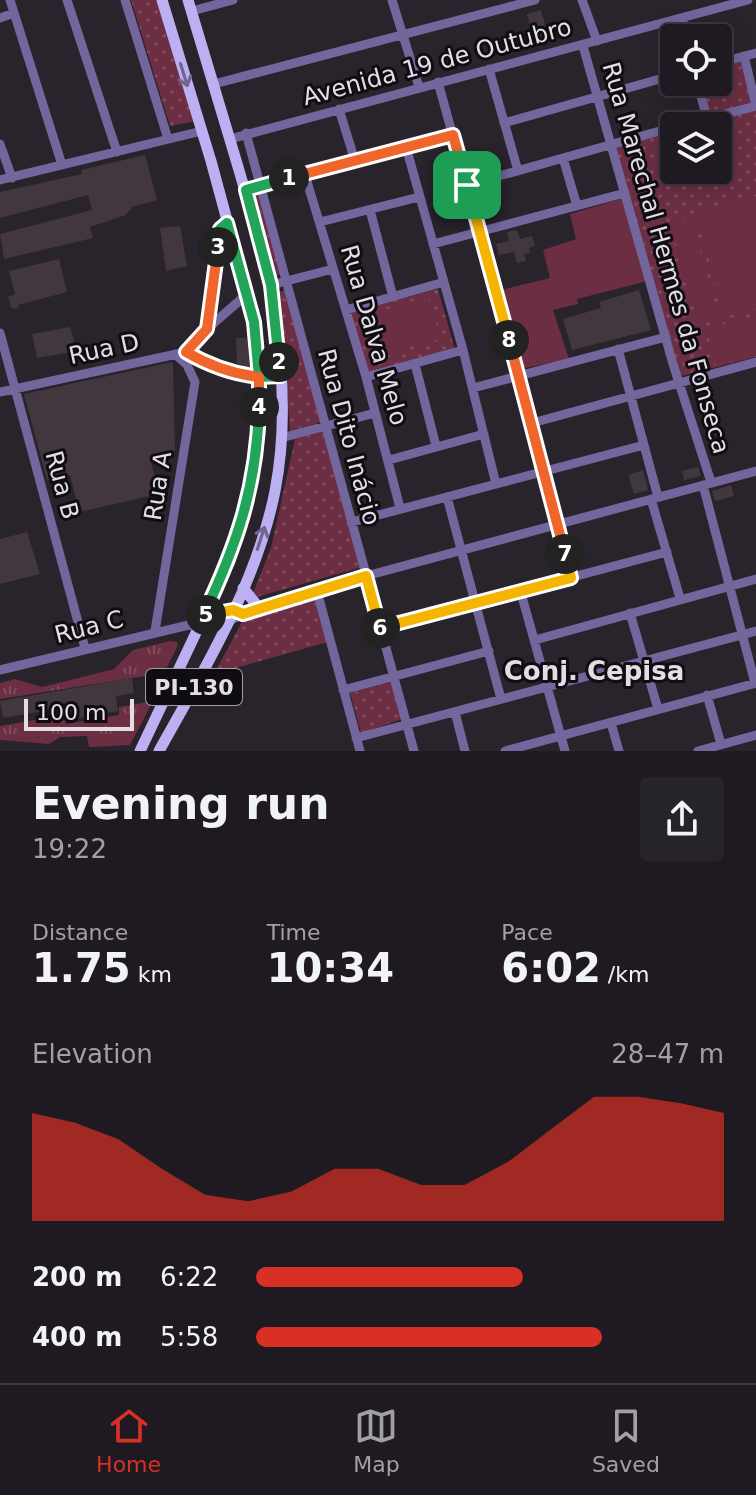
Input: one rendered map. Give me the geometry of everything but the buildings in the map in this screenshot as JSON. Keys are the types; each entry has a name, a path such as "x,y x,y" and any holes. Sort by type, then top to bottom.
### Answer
{"main road":[{"name":"PI-130","path":"140,751 196,623 230,561 254,470 259,377 254,322 247,294 162,0"},
{"name":"PI-130","path":"159,751 227,623 238,612 275,491 281,438 276,314 271,285 246,190 190,6"},
{"path":"207,329 220,229 227,223"},
{"path":"243,588 260,609"},
{"path":"166,693 177,706 169,734"}],"street":[{"path":"10,0 62,165"},
{"path":"67,0 117,152"},
{"path":"125,0 168,139"},
{"path":"190,6 233,0"},
{"path":"392,0 419,87"},
{"path":"214,84 535,0"},
{"name":"Rua Marechal Hermes da Fonseca","path":"582,0 597,41"},
{"name":"Avenida 19 de Outubro","path":"230,139 748,0"},
{"path":"0,18 14,13"},
{"path":"682,18 684,24"},
{"name":"Rua Marechal Hermes da Fonseca","path":"583,46 707,484 729,586 756,683"},
{"path":"732,59 756,53"},
{"path":"730,112 756,105 744,56"},
{"path":"489,69 518,171"},
{"path":"504,123 660,79"},
{"path":"438,82 532,423 571,578"},
{"path":"339,109 355,161"},
{"path":"467,185 660,130"},
{"path":"0,180 202,131"},
{"name":"Rua Dito Inácio","path":"246,133 414,751"},
{"path":"246,190 453,135"},
{"path":"0,144 12,178"},
{"path":"406,147 463,350 496,484"},
{"path":"563,158 577,206"},
{"name":"Rua Dalva Melo","path":"305,175 366,377 400,508"},
{"path":"433,244 625,193"},
{"path":"320,222 419,197"},
{"path":"370,210 393,297"},
{"path":"271,285 333,269"},
{"path":"346,310 444,282"},
{"path":"247,294 186,352 228,371 259,377 280,376"},
{"name":"Rua B","path":"0,333 85,648"},
{"path":"473,388 666,337"},
{"path":"618,349 680,598"},
{"path":"366,377 463,350"},
{"name":"Rua D","path":"0,392 186,352"},
{"name":"Rua A","path":"155,631 195,382 187,365 175,354"},
{"path":"532,423 756,362"},
{"path":"415,364 436,446"},
{"path":"281,438 375,413"},
{"path":"389,460 484,434"},
{"path":"352,522 644,445"},
{"path":"196,623 260,609 460,550 755,474"},
{"path":"447,497 501,699"},
{"path":"380,628 667,552"},
{"path":"535,640 756,579"},
{"path":"317,591 360,751"},
{"path":"521,593 565,751"},
{"path":"630,613 658,709"},
{"path":"196,623 227,623"},
{"name":"Rua C","path":"0,670 196,623"},
{"path":"356,738 756,631"},
{"path":"343,690 489,651"},
{"path":"505,751 756,683"},
{"path":"707,695 721,744"},
{"path":"455,712 465,751"},
{"path":"611,723 619,751"},
{"path":"698,751 756,735"}],"green space":[{"path":"131,0 158,0 196,121 170,126"},
{"path":"744,58 756,101 756,357 681,376 614,142 660,130 660,184 732,184 732,112 709,112 705,96 732,96 732,61"},
{"path":"260,190 283,274 274,276 250,193"},
{"path":"756,196 756,309 724,317 696,212"},
{"path":"624,198 648,281 577,299 578,304 553,310 569,359 520,369 501,290 550,278 543,250 576,239 570,214"},
{"path":"691,217 719,317 698,323 670,223"},
{"path":"438,289 455,350 367,374 350,313"},
{"path":"285,290 322,422 290,431 277,293"},
{"path":"428,297 441,339 386,354 373,313"},
{"path":"756,316 756,356 716,366 706,329"},
{"path":"324,431 362,567 257,597 253,593 271,548 295,439"},
{"path":"317,597 328,642 214,674 244,618"},
{"path":"170,641 178,645 164,673 0,699 0,683 15,679 42,687 114,669 133,650"},
{"path":"391,682 402,719 361,733 350,693"},
{"path":"153,701 130,745 89,747 87,736 60,737 49,744 0,740 0,726 63,715 66,724 119,715 119,707"}],"district":[{"name":"Conj. Cepisa","path":"594,671"}],"route":[{"path":"467,185 453,135 246,190 276,314 280,376 277,378 259,377 254,322 247,294 227,223 220,229 207,329 186,352 228,371 259,377 258,418 254,470 243,519 230,561 203,616 233,610 243,614 366,576 380,628 571,578 467,185"}]}
